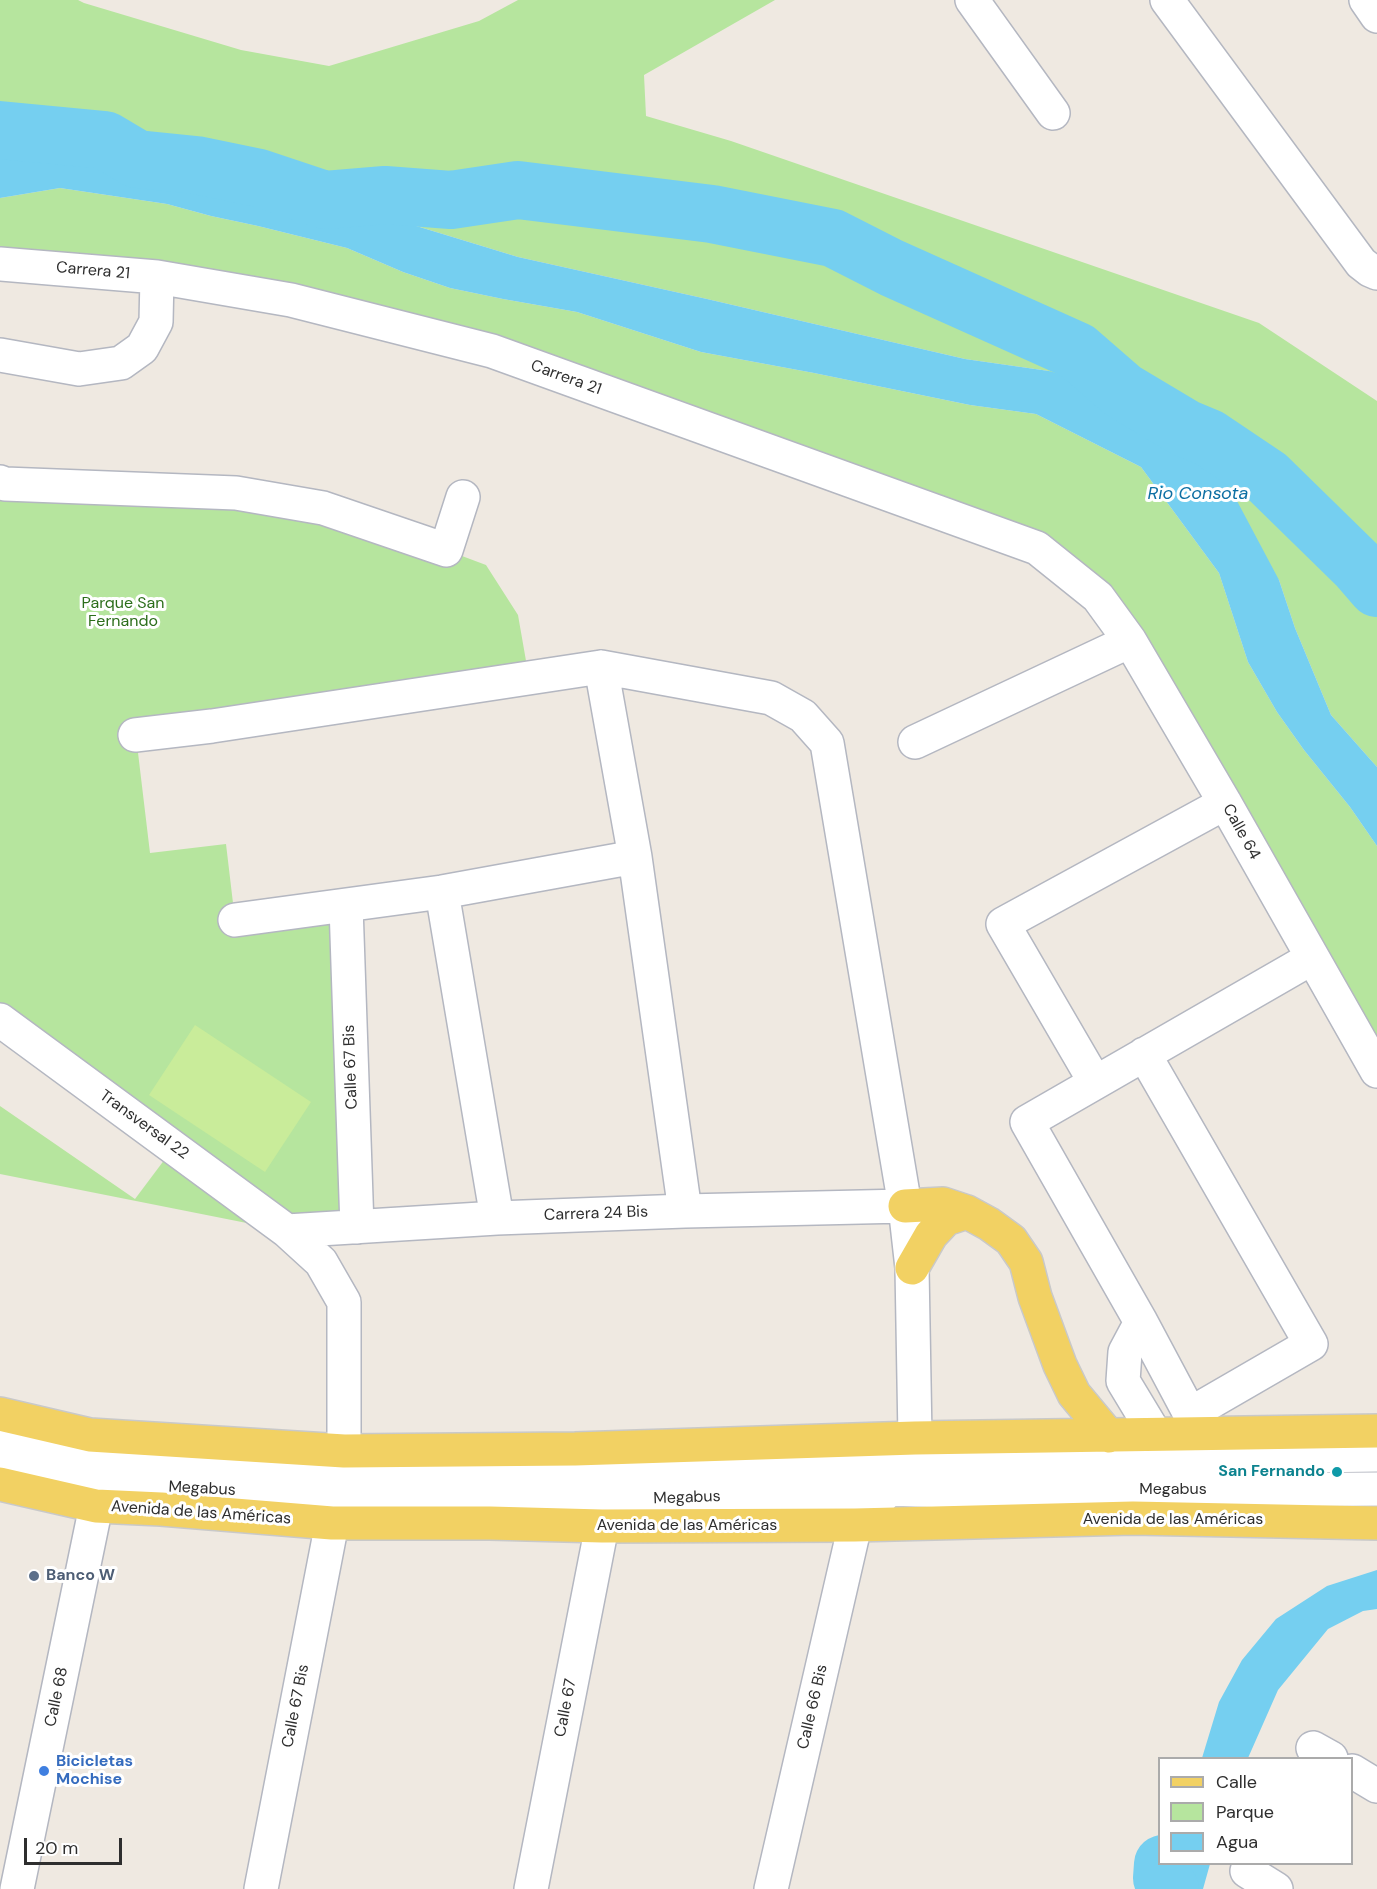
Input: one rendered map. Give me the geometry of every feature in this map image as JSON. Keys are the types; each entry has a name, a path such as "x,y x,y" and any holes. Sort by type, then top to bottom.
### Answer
{"main road":[{"path":"905,1206 943,1204 967,1212 1011,1240 1026,1262 1035,1297 1060,1365 1074,1394 1109,1436"},
{"path":"912,1268 931,1235 946,1219 967,1212"},
{"path":"0,1414 90,1435 344,1451 575,1449 903,1464 1109,1436 1377,1431"},
{"name":"Avenida de las Américas","path":"0,1484 96,1506 332,1522 602,1526 855,1526 1133,1518 1377,1523"}],"street":[{"path":"972,0 1053,113"},
{"path":"1167,0 1361,262 1377,273"},
{"path":"1366,0 1377,16"},
{"name":"Carrera 21","path":"0,264 157,277 291,300 492,351 1037,548 1098,597"},
{"path":"0,355 79,369 121,363 142,348 156,322 157,277"},
{"path":"0,482 17,485 236,493 323,508 446,550 463,497"},
{"name":"Calle 64","path":"1098,597 1130,641 1377,1071"},
{"path":"915,742 1130,641"},
{"path":"601,667 635,857 685,1210"},
{"path":"135,735 235,723 601,667 771,698 803,716 827,743 905,1206 912,1268 903,1464 855,1526"},
{"path":"1095,1082 1003,924 1225,803"},
{"path":"235,920 442,892 635,857"},
{"path":"442,892 497,1218"},
{"name":"Calle 67 Bis","path":"346,906 357,1227"},
{"path":"1144,1054 1311,1344 1190,1414 1141,1322 1027,1122 1095,1082 1144,1054 1312,958"},
{"name":"Transversal 22","path":"0,1020 287,1231"},
{"name":"Carrera 24 Bis","path":"287,1231 497,1218 685,1210 905,1206"},
{"path":"287,1231 321,1262 344,1302 344,1451"},
{"path":"1141,1322 1125,1352 1123,1381 1155,1434"},
{"name":"Megabus","path":"0,1437 84,1457 339,1473 576,1473 859,1467 977,1461 1377,1455"},
{"name":"Megabus","path":"0,1462 82,1482 336,1498 579,1501 867,1492 903,1464"},
{"name":"Megabus","path":"903,1464 977,1492 1377,1489"},
{"name":"Calle 68","path":"17,1889 96,1506"},
{"name":"Calle 67 Bis","path":"261,1889 332,1522"},
{"name":"Calle 67","path":"531,1889 602,1526"},
{"name":"Calle 66 Bis","path":"771,1889 855,1526"},
{"path":"1353,1772 1377,1786"},
{"path":"1248,1870 1276,1889"}],"green space":[{"path":"0,0 78,0 241,50 329,66 479,21 518,0 775,0 644,75 646,116 731,141 1259,323 1377,401 1377,767 1331,715 1295,628 1279,580 1049,371 965,359 518,257 259,178 196,165 30,140 0,145"},
{"path":"60,188 167,204 347,248 403,272 450,288 577,312 701,352 970,405 1036,414 1141,467 1219,573 1248,662 1277,712 1377,846 1377,1071 1130,641 1037,548 492,351 0,264 0,198"},
{"name":"Parque San Fernando","path":"0,482 236,493 446,550 486,565 518,615 529,678 136,736 150,853 226,844 235,920 346,906 357,1227 287,1231 0,1174 0,1106 135,1199 174,1147 0,1020"},
{"path":"195,1025 311,1102 265,1172 149,1095"}],"water":[{"name":"Rio Consota","path":"30,140 105,140 196,165 259,178 518,257 965,359 1049,371 1123,391 1185,428 1228,484 1279,580 1295,628 1331,715 1377,767 1377,846 1277,712 1248,662 1219,573 1141,467 1036,414 970,405 701,352 577,312 450,288 403,272 347,248 167,204 60,188 0,198 0,145"},
{"path":"1377,1570 1377,1609 1363,1611 1328,1629 1278,1690 1248,1757 1202,1757 1219,1702 1242,1660 1276,1619 1327,1586"},
{"path":"1166,1865 1210,1865 1203,1889 1161,1889"}],"waterway":[{"path":"0,130 105,140 137,159 196,165 259,178 325,200 385,195 451,200 518,190 712,214 833,238 892,268 1077,351 1123,391 1185,428 1209,438 1267,477 1358,566 1377,588"},
{"path":"1163,1865 1162,1878 1170,1889"}],"place":[{"name":"San Fernando","path":"1337,1472"},
{"name":"Banco W","path":"34,1576"},
{"name":"Bicicletas Mochise","path":"44,1771"}]}
